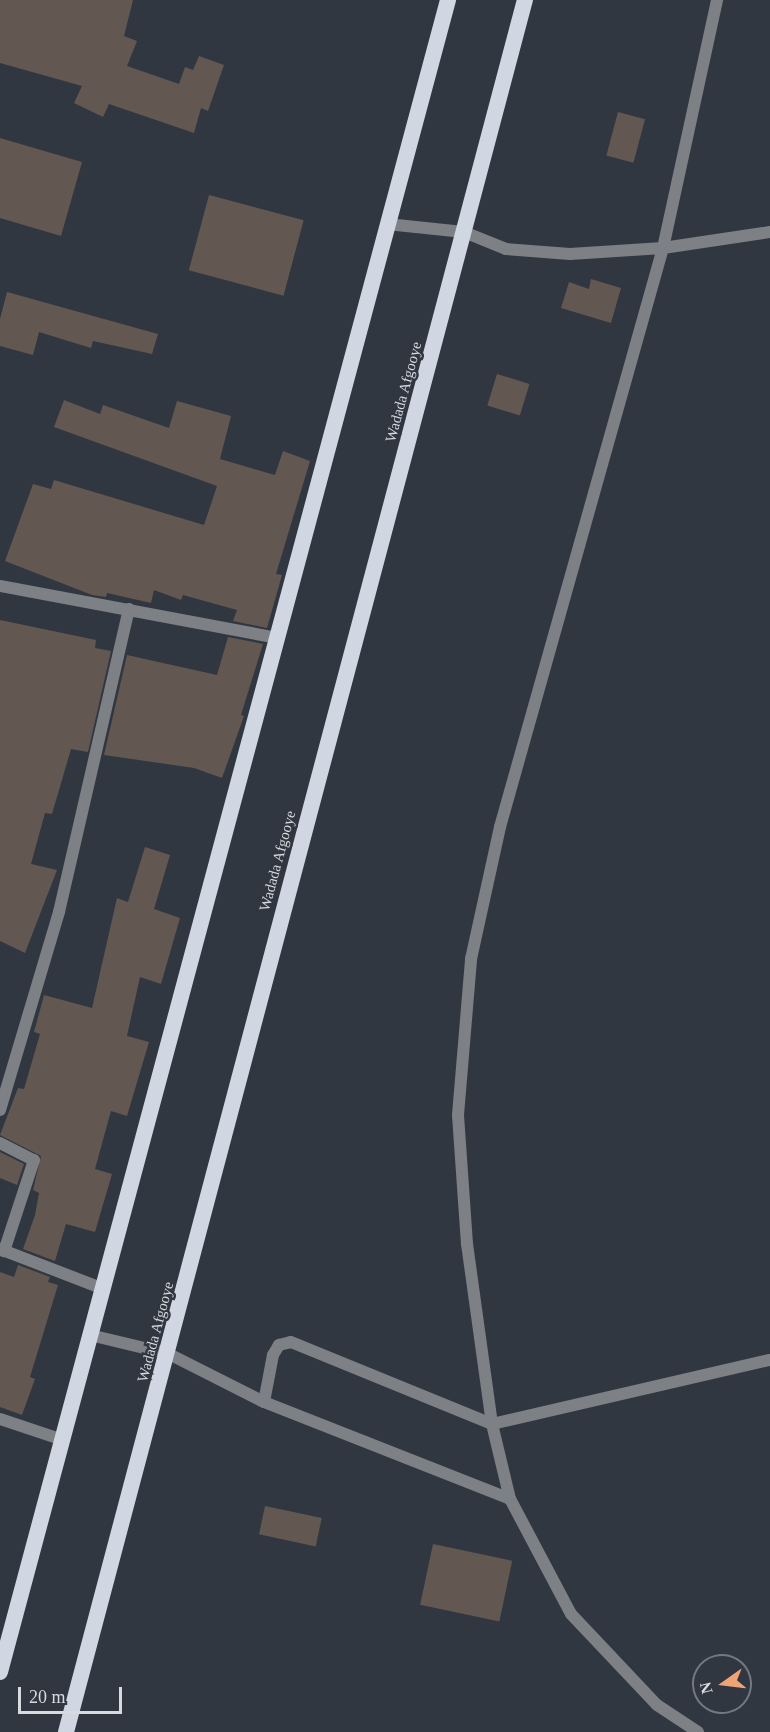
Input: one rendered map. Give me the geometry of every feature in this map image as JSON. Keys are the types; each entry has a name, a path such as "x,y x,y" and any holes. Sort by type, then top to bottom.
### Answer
{"highway":[{"path":"0,1672 63,1440 101,1287 278,638 448,0"},
{"name":"Wadada Afgooye","path":"66,1732 169,1354 525,0"}],"street":[{"path":"698,1732 657,1706 571,1614 510,1499 492,1424 467,1244 458,1115 471,959 500,827 663,248 717,0"},
{"path":"387,224 464,232 506,249 570,254 663,248 770,232"},
{"path":"0,586 278,638"},
{"path":"0,1110 59,912 129,609"},
{"path":"0,1143 34,1160 2,1250 101,1287"},
{"path":"90,1335 169,1354 264,1402 510,1499"},
{"path":"264,1402 273,1355 279,1345 291,1342 492,1424 770,1360"},
{"path":"0,1419 63,1440"}],"building":[{"path":"0,0 133,0 124,36 137,41 127,66 179,84 185,67 193,70 199,56 224,65 208,111 201,108 194,133 109,104 103,117 74,103 82,86 0,63"},
{"path":"618,112 645,119 633,163 606,155"},
{"path":"0,138 82,162 61,236 0,218"},
{"path":"209,195 304,220 283,296 189,270"},
{"path":"591,279 621,288 611,323 561,308 569,282 589,289"},
{"path":"7,292 158,334 152,354 93,341 91,348 39,332 33,355 0,346 0,319"},
{"path":"497,374 530,384 520,415 487,406"},
{"path":"64,400 100,414 103,405 169,428 177,401 231,416 220,459 275,475 283,451 310,461 276,574 282,575 267,628 233,621 237,610 183,595 181,600 154,590 151,603 107,593 106,597 92,595 5,561 33,484 51,489 54,480 204,525 217,486 54,427"},
{"path":"0,620 96,640 95,648 111,651 88,752 71,749 52,814 45,813 31,864 57,870 25,953 0,941"},
{"path":"228,637 263,644 241,715 244,716 222,778 194,768 104,755 127,655 217,675"},
{"path":"145,847 170,855 154,909 180,918 161,984 140,977 127,1036 149,1042 127,1116 111,1111 95,1169 112,1174 95,1232 66,1224 55,1261 23,1249 35,1215 39,1193 33,1190 41,1156 0,1135 18,1088 24,1089 40,1034 34,1032 44,995 92,1008 117,898 128,902"},
{"path":"0,1152 24,1164 17,1185 0,1178"},
{"path":"18,1265 50,1277 48,1282 58,1285 30,1377 35,1379 22,1415 0,1407 0,1272 14,1277"},
{"path":"265,1506 322,1518 316,1546 259,1534"},
{"path":"433,1544 512,1561 499,1621 420,1605"}]}
